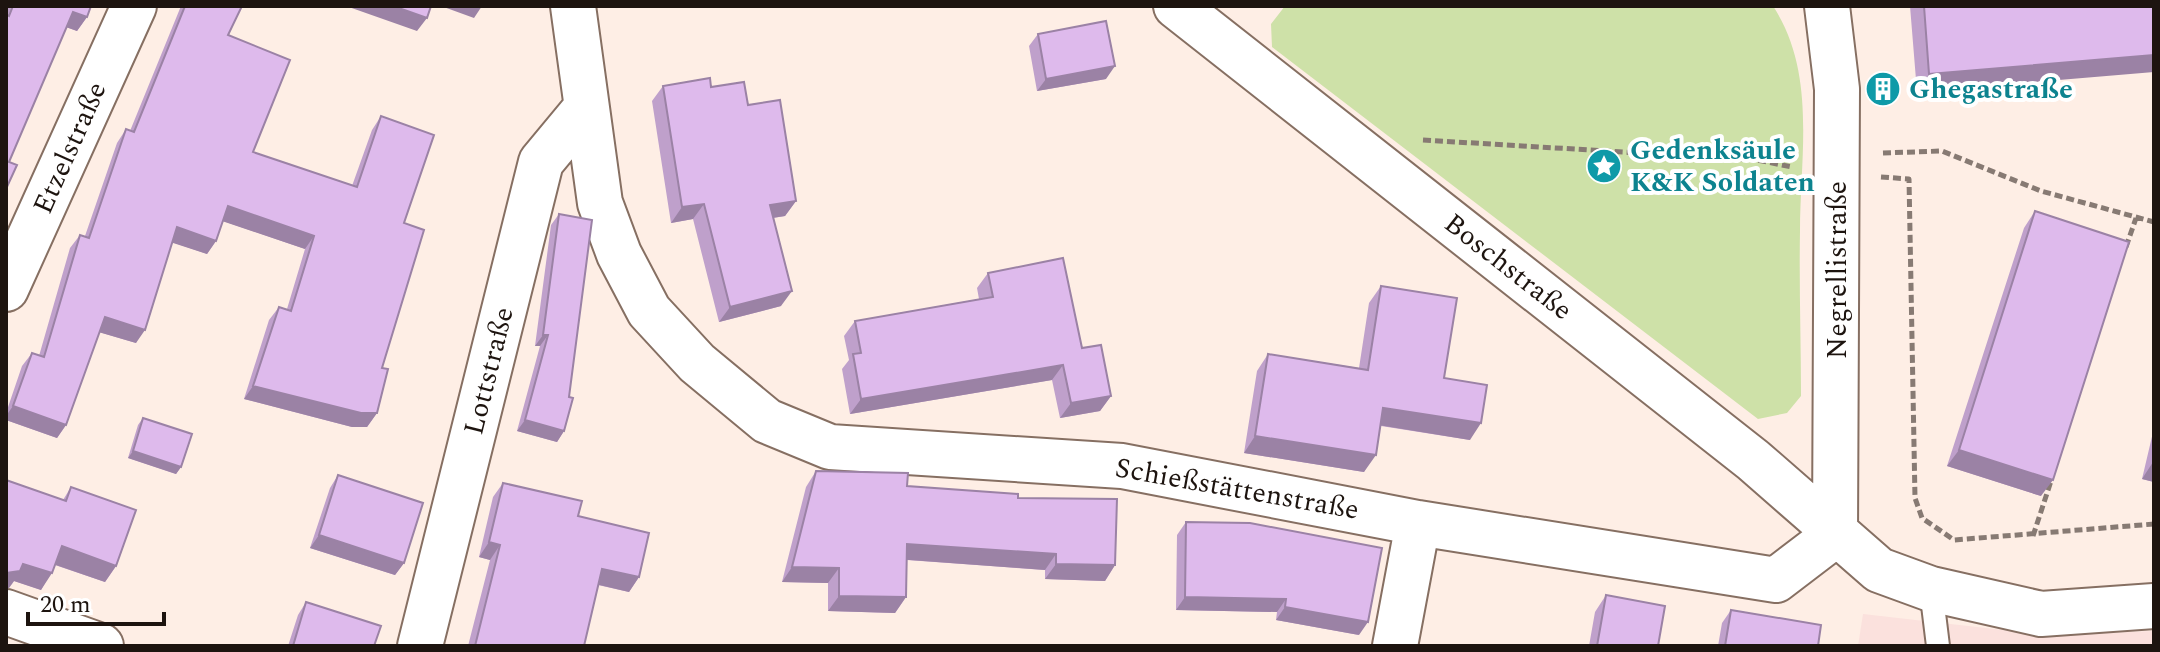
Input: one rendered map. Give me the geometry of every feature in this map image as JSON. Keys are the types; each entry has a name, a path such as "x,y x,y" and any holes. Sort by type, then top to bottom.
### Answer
{"street":[{"name":"Etzelstraße","path":"6,289 134,6"},
{"name":"Schießstättenstraße","path":"573,6 600,203 619,254 649,311 697,363 767,421 830,447 1122,466 1418,523 1776,580 1835,535"},
{"name":"Boschstraße","path":"1176,6 1753,460 1835,535"},
{"name":"Negrellistraße","path":"1827,6 1837,89 1835,535"},
{"name":"Lottstraße","path":"420,646 541,162 585,109"},
{"path":"1395,646 1418,523"},
{"path":"1835,535 1879,570 1931,589 2041,614 2154,606"},
{"path":"6,612 101,646"}],"lane":[{"path":"1931,589 1938,646"}],"path":[{"path":"1420,140 1757,160 1802,169 1837,167 1883,178 1909,179 1915,498 1922,518 1954,540 2154,524"},
{"path":"1837,167 1874,153 1942,151 2041,191 2154,222"},
{"path":"2126,248 2136,218"},
{"path":"2033,536 2052,476"}],"shaded area":[{"path":"1863,614 2047,635 2154,631 2154,646 1858,646"}],"green space":[{"path":"1285,6 1773,6 1787,32 1801,87 1801,396 1787,413 1758,419 1272,47 1271,24"}],"building":[{"path":"13,6 91,6 87,17 73,12 9,162 17,165 6,189 6,14 9,16"},
{"path":"185,6 242,6 228,35 290,60 253,152 357,187 381,116 434,135 404,223 424,230 382,368 388,369 377,413 361,413 253,386 279,307 291,311 314,236 228,206 216,241 177,227 145,330 105,317 66,425 13,406 32,353 44,357 80,235 89,238 126,129 134,132"},
{"path":"393,6 431,6 427,18"},
{"path":"1924,6 2154,6 2154,55 1929,74"},
{"path":"1106,21 1115,66 1046,79 1038,34"},
{"path":"710,78 711,87 744,82 748,105 780,100 796,201 770,205 792,291 730,307 704,204 682,207 663,86"},
{"path":"2035,211 2129,242 2053,480 1959,450"},
{"path":"559,214 592,220 569,397 573,398 564,431 525,420 548,335 543,335"},
{"path":"1063,258 1082,348 1101,345 1111,396 1071,403 1063,365 861,399 853,354 861,353 855,321 993,297 988,273"},
{"path":"1381,286 1457,298 1444,378 1487,385 1481,423 1383,408 1376,455 1255,436 1268,354 1368,370"},
{"path":"143,418 192,434 181,467 133,451"},
{"path":"816,471 908,473 907,486 1018,494 1018,498 1117,499 1115,565 1056,564 1056,554 907,544 906,597 839,596 839,568 792,567"},
{"path":"338,475 423,503 404,563 319,535"},
{"path":"6,480 66,501 71,487 136,510 116,566 62,546 52,573 23,564 20,571 6,573"},
{"path":"503,483 582,501 578,516 649,533 639,577 602,569 584,646 475,646 500,545 489,542"},
{"path":"1186,522 1250,523 1382,548 1368,622 1285,607 1286,599 1185,597"},
{"path":"1606,595 1665,606 1658,646 1597,646"},
{"path":"306,602 381,626 374,646 293,646"},
{"path":"1731,610 1821,625 1818,646 1725,646"}],"place":[{"name":"Ghegastraße","path":"1883,89"},
{"name":"Gedenksäule K&K Soldaten","path":"1604,166"}]}
